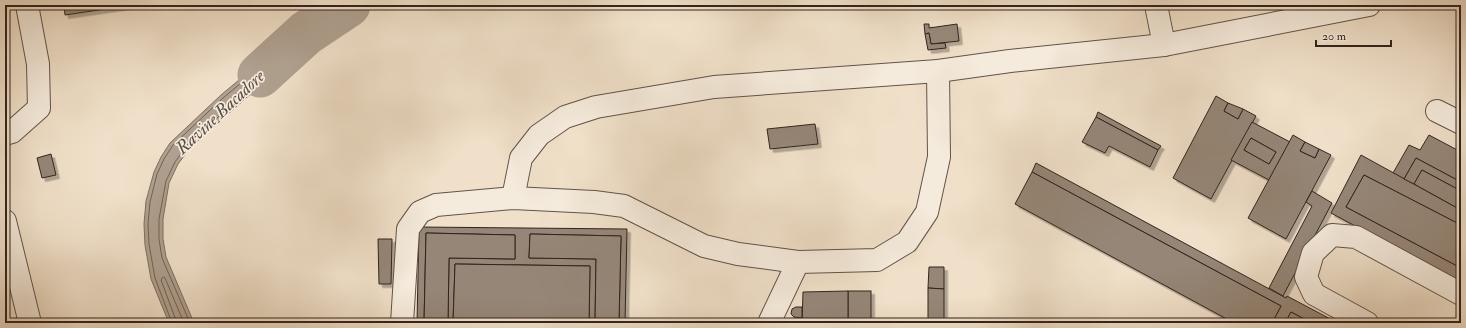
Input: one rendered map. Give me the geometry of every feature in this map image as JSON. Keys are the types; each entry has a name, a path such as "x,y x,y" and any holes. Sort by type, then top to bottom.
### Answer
{"street":[{"path":"5,134 12,132 39,108 38,64 27,5"},
{"path":"1156,5 1164,45"},
{"path":"513,198 522,158 538,135 565,117 596,107 714,87 938,71 1010,61 1164,45 1369,5"},
{"path":"402,323 408,230 420,212 436,205 513,198 594,202 624,206 704,246 738,254 798,262 877,260 907,242 927,212 939,157 938,71"},
{"path":"1437,111 1461,123"},
{"path":"5,221 30,323"},
{"path":"1367,323 1314,294 1306,277 1312,253 1332,234 1356,237 1461,294"},
{"path":"770,323 798,262"}],"water":[{"path":"306,33 264,82 191,147 178,164 169,183 163,219 163,239 166,257 194,323 169,323 151,279 145,245 144,224 146,201 154,172 161,157 170,143 221,95 269,55"}],"building":[{"path":"64,5 133,5 65,15"},
{"path":"924,24 929,24 929,28 957,24 959,41 931,44 929,33 925,34"},
{"path":"929,33 931,44 945,43 946,48 928,50 925,34"},
{"path":"1216,96 1228,103 1224,111 1238,119 1243,109 1256,116 1211,199 1173,178"},
{"path":"1228,103 1243,109 1238,119 1224,111"},
{"path":"1098,112 1161,146 1158,150 1096,117"},
{"path":"1096,117 1158,150 1150,167 1109,146 1105,153 1082,142"},
{"path":"1252,122 1290,142 1269,180 1231,160","holes":["1251,138 1276,152 1269,164 1244,150"]},
{"path":"815,124 818,144 770,149 767,129"},
{"path":"1293,135 1305,142 1300,151 1315,158 1319,149 1331,155 1286,239 1248,218"},
{"path":"1429,135 1461,152 1461,182 1416,158 1404,179 1393,173 1409,145 1420,150"},
{"path":"1251,138 1276,152 1269,164 1244,150"},
{"path":"1305,142 1319,149 1315,158 1300,151"},
{"path":"51,154 56,175 42,178 37,158"},
{"path":"1361,155 1461,210 1461,225 1364,175 1346,207 1461,268 1461,283 1331,213"},
{"path":"1416,158 1461,182 1461,191 1422,170 1414,184 1404,179"},
{"path":"1036,163 1286,298 1287,296 1338,323 1312,323 1291,312 1285,323 1272,323 1281,306 1032,172"},
{"path":"1422,170 1461,191 1461,210 1414,184"},
{"path":"1032,172 1281,306 1272,323 1234,323 1015,204"},
{"path":"1364,175 1461,225 1461,268 1346,207"},
{"path":"1312,191 1332,203 1283,296 1269,288 1312,206 1306,202"},
{"path":"419,227 627,229 625,323 619,323 621,236 530,234 529,258 596,259 595,323 589,323 590,266 455,264 453,323 448,323 449,258 515,259 515,235 426,233 424,323 417,323"},
{"path":"426,233 515,235 515,259 449,258 448,323 424,323"},
{"path":"530,234 621,236 619,323 595,323 596,259 529,258"},
{"path":"378,239 392,239 391,284 379,284"},
{"path":"455,264 590,266 589,323 453,323"},
{"path":"929,267 944,267 944,289 928,288"},
{"path":"928,288 944,289 944,319 928,320"},
{"path":"848,291 871,291 871,323 848,323"},
{"path":"848,291 848,323 802,323 803,292"},
{"path":"802,307 802,318 794,317 791,314 792,309"},
{"path":"1291,312 1312,323 1285,323"}],"waterway":[{"name":"Ravine Bacadore","path":"260,75 306,33 348,5"}]}
